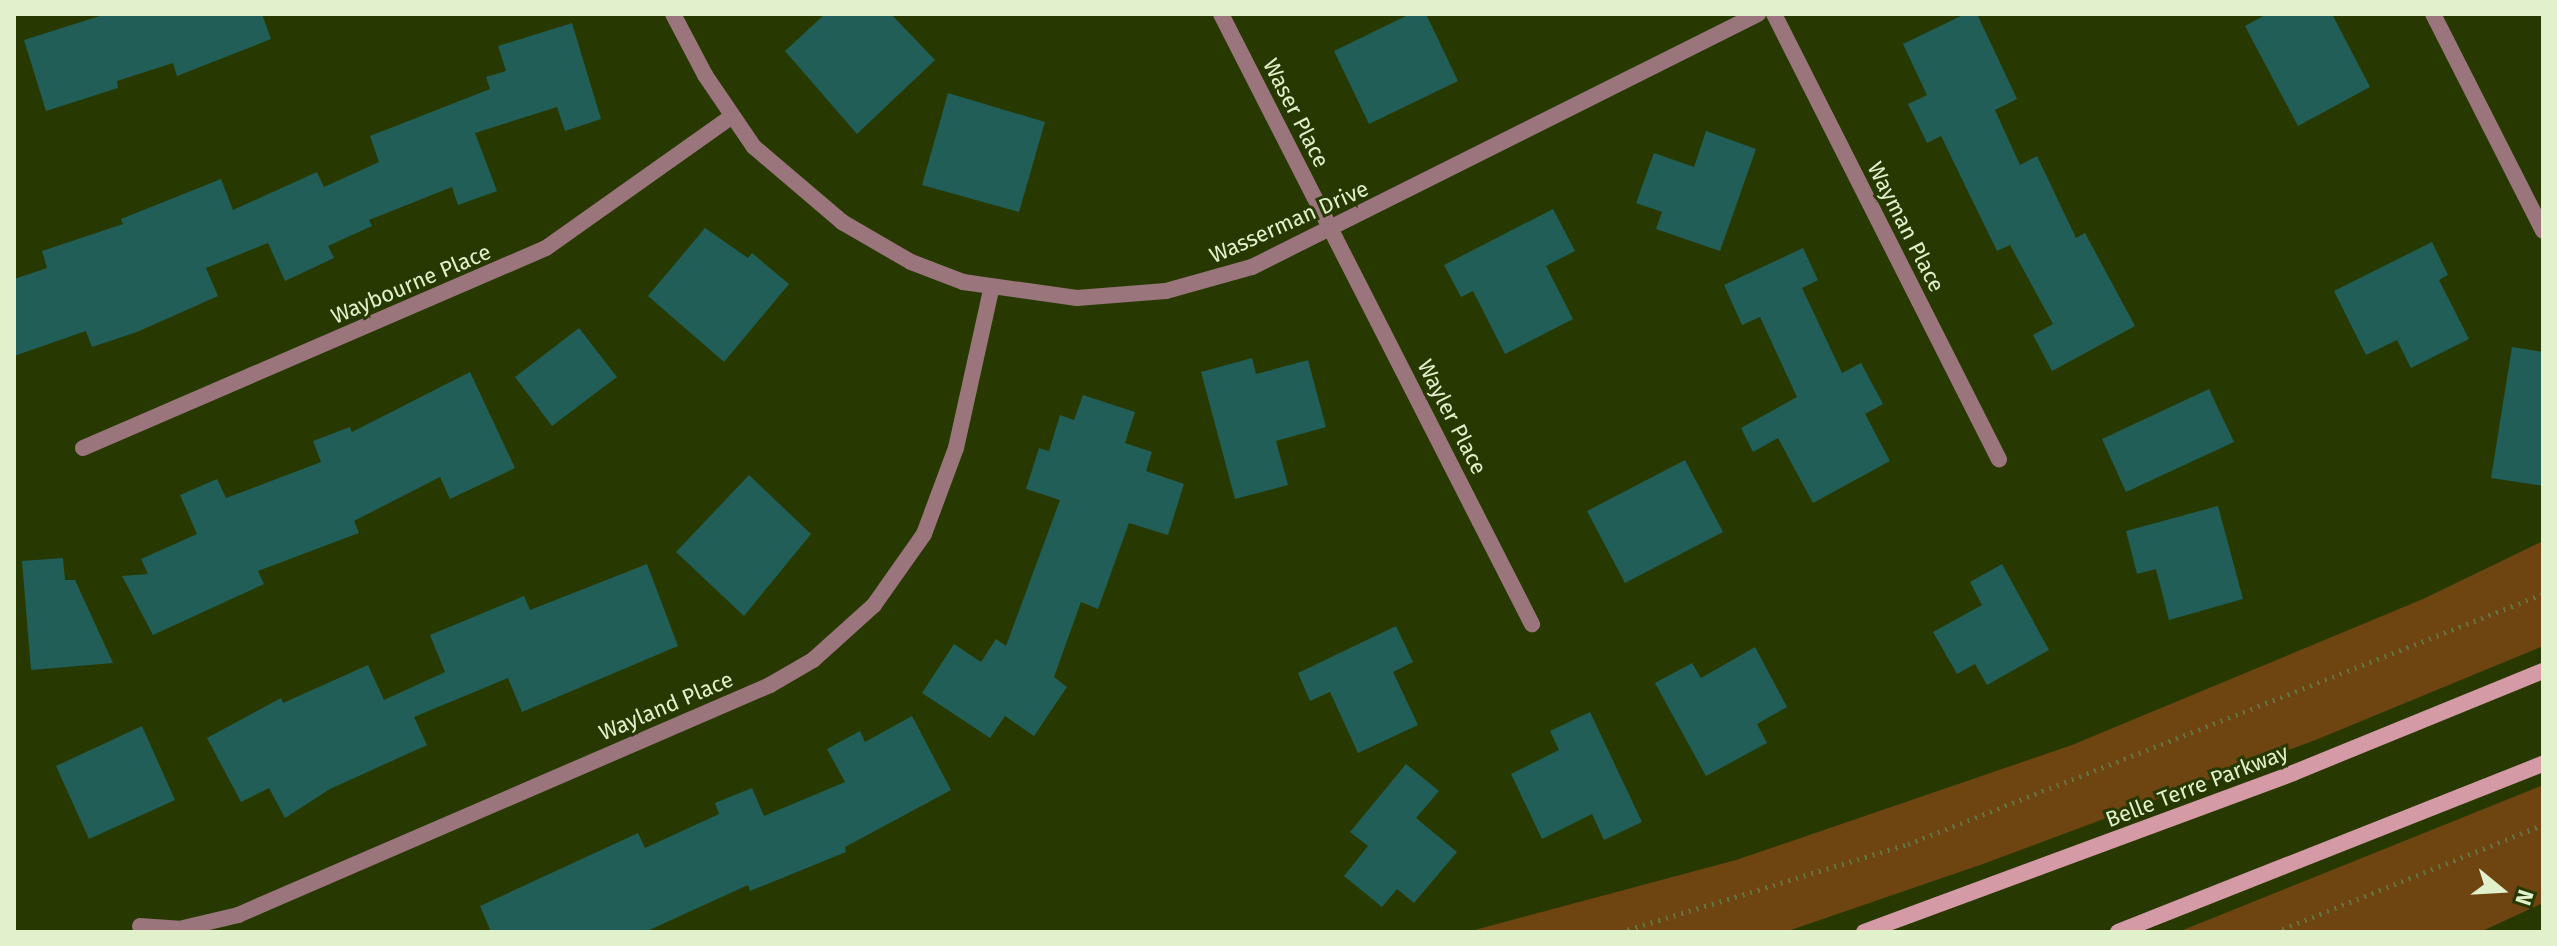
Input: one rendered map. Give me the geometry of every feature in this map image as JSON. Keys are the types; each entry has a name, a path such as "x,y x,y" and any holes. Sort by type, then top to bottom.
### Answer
{"main road":[{"name":"Belle Terre Parkway","path":"1864,932 2193,811 2543,671"},
{"path":"2118,932 2543,764"}],"street":[{"name":"Wasserman Drive","path":"673,14 731,117 774,168 842,222 911,262 991,290 1077,298 1166,291 1222,278 1332,231 1758,14"},
{"name":"Waser Place","path":"1221,14 1332,231"},
{"name":"Wayman Place","path":"1774,14 1999,459"},
{"path":"2433,14 2543,231"},
{"name":"Waybourne Place","path":"83,448 546,248 731,117"},
{"name":"Wayler Place","path":"1332,231 1532,624"},
{"name":"Wayland Place","path":"140,926 192,928 238,915 770,685 813,660 874,605 924,534 956,448 991,290"}],"path":[{"path":"1620,932 1908,844 2543,594"},
{"path":"2275,932 2543,825"}],"shaded area":[{"path":"2543,541 2543,646 2318,739 1983,864 1785,932 1467,932 1736,860 2072,745 2423,599"},
{"path":"2543,785 2543,903 2480,932 2178,932"}],"building":[{"path":"106,14 262,14 271,39 177,76 173,63 117,81 118,88 46,111 24,40"},
{"path":"825,14 891,14 935,60 857,134 785,51"},
{"path":"1410,14 1426,14 1458,81 1369,124 1334,51"},
{"path":"1965,14 1977,14 2017,99 1995,110 2020,165 2037,156 2076,238 2085,233 2135,326 2052,371 2033,335 2053,324 2010,245 1997,251 1941,136 1927,143 1908,104 1927,95 1903,44"},
{"path":"2267,14 2332,14 2370,87 2298,126 2245,26"},
{"path":"572,23 601,119 565,131 557,107 475,133 497,191 458,205 452,187 369,220 372,226 328,246 334,258 285,281 268,243 206,268 218,296 137,332 92,347 86,331 14,356 14,279 47,268 42,251 123,224 121,219 221,179 233,210 317,172 324,187 379,162 370,136 490,89 486,77 506,71 498,46"},
{"path":"948,93 1045,122 1019,212 922,185"},
{"path":"1706,131 1756,149 1720,251 1656,229 1662,212 1636,203 1654,153 1694,167"},
{"path":"1553,209 1575,251 1546,266 1573,319 1505,354 1473,291 1461,297 1444,265"},
{"path":"705,228 748,258 752,253 789,284 724,362 648,296"},
{"path":"2432,242 2448,275 2439,280 2469,339 2411,368 2397,340 2366,355 2334,291"},
{"path":"1803,248 1818,280 1802,288 1842,373 1861,363 1883,404 1865,414 1890,461 1813,503 1778,438 1753,452 1741,428 1797,397 1760,317 1742,325 1724,285"},
{"path":"579,328 617,377 552,426 515,377"},
{"path":"2512,347 2543,352 2543,486 2491,478"},
{"path":"1252,358 1256,374 1308,360 1326,427 1276,441 1288,485 1235,499 1201,372"},
{"path":"470,372 515,468 450,499 440,477 354,521 359,533 258,571 264,584 153,635 122,576 148,574 141,559 197,534 180,495 217,479 226,498 321,462 313,441 350,427 352,432"},
{"path":"2209,389 2234,442 2126,492 2102,439"},
{"path":"1083,395 1135,412 1125,443 1152,452 1146,471 1184,484 1168,535 1129,523 1098,609 1081,602 1054,677 1067,687 1034,736 1005,716 990,738 922,693 954,644 981,662 996,639 1006,646 1060,500 1026,489 1039,448 1049,451 1060,415 1074,420"},
{"path":"1685,460 1723,532 1625,583 1587,511"},
{"path":"749,475 811,534 744,616 676,552"},
{"path":"2218,506 2243,599 2169,620 2156,569 2137,574 2126,531"},
{"path":"63,558 65,580 75,580 113,663 31,670 22,561"},
{"path":"647,564 678,646 522,712 508,678 414,717 427,745 330,789 285,818 269,788 241,802 207,738 281,698 283,703 368,665 384,700 445,672 430,635 524,596 530,610"},
{"path":"2002,564 2049,650 1987,685 1975,664 1957,674 1933,632 1982,605 1970,582"},
{"path":"1396,626 1413,662 1393,672 1418,725 1358,753 1330,692 1310,701 1298,673"},
{"path":"1755,647 1787,707 1757,724 1767,743 1706,776 1655,683 1692,663 1701,678"},
{"path":"1590,712 1642,822 1604,840 1592,814 1542,839 1511,774 1559,750 1550,731"},
{"path":"912,716 951,790 845,847 846,852 750,891 748,885 645,932 491,932 480,906 638,833 645,848 719,814 715,803 752,788 764,816 845,782 827,749 860,731 865,742"},
{"path":"142,726 175,800 89,839 56,766"},
{"path":"1406,764 1439,791 1416,818 1457,852 1414,903 1397,889 1382,907 1344,876 1368,846 1350,832"}]}
